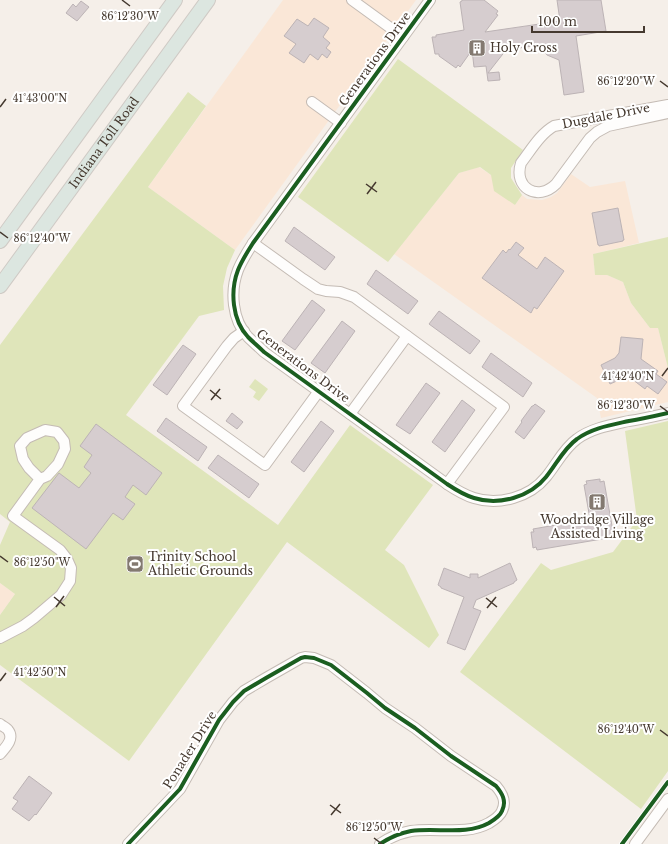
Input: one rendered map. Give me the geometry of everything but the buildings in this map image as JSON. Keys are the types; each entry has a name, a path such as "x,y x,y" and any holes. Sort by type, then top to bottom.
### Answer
{"highway":[{"path":"0,241 175,0"},
{"name":"Indiana Toll Road","path":"0,286 208,0"}],"street":[{"path":"352,0 403,38"},
{"name":"Generations Drive","path":"430,0 253,243 238,270 233,294 234,308 244,331 248,337 264,352 447,484 461,493 482,500 506,500 525,494 546,478 566,450 576,440 589,432 616,424 668,413"},
{"path":"312,102 341,123"},
{"name":"Dugdale Drive","path":"668,105 554,126 542,135 521,163 521,181 530,190 540,193 552,189 590,138 597,132 608,126 668,113"},
{"path":"253,243 318,289 340,292 354,297 504,407 447,484"},
{"path":"244,331 234,338 227,346 183,406 265,465 319,391"},
{"path":"350,414 407,336"},
{"path":"0,638 23,626 34,618 61,595 70,582 71,568 67,559 60,550 13,516 40,479 47,476 58,464 65,449 64,441 57,432 45,430 27,438 20,446 23,459 29,468 40,479"},
{"name":"Ponader Drive","path":"128,844 180,789 219,720 233,702 244,691 301,658 309,657 331,665 385,708 496,786 503,797 505,805 502,812 498,817 483,826 463,831 411,831 391,837 380,844"},
{"path":"0,724 8,730 11,736 10,741 0,754"},
{"path":"635,844 668,799"}],"shaded area":[{"path":"283,0 416,0 235,250 148,187"},
{"path":"479,167 491,175 515,205 522,195 527,199 542,200 551,197 557,193 571,174 590,187 625,181 639,243 593,254 595,275 607,275 623,282 631,303 650,328 658,328 668,368 668,402 601,418 597,398 394,254 459,173"},
{"path":"0,583 15,594 0,615"}],"green space":[{"path":"398,59 523,150 511,168 511,178 522,195 515,205 494,191 491,175 480,167 459,173 388,262 298,197"},
{"path":"188,92 206,106 148,187 235,250 227,268 223,286 224,310 199,316 126,415 278,525 350,425 433,485 385,550 404,565 439,635 429,648 287,542 129,761 0,665 0,615 15,594 0,583 0,545 10,522 0,514 0,345"},
{"path":"668,237 668,368 658,328 650,328 631,303 623,282 607,275 595,275 593,254"},
{"path":"255,379 268,389 259,401 253,397 256,392 249,387"},
{"path":"668,421 668,771 641,809 460,672 541,563 551,570 613,552 637,520 625,431"}],"cycle path":[{"path":"430,0 245,256 235,278 233,296 236,314 243,330 248,337 264,352 447,484 467,495 484,500 504,500 523,495 532,490 546,477 572,443 589,432 668,413"},
{"path":"128,844 180,789 219,720 233,702 244,691 305,657 314,658 331,665 385,708 415,728 451,756 496,786 503,797 504,804 500,815 491,822 480,827 461,830 411,831 395,836 380,844"},
{"path":"622,844 668,782"}],"place":[{"name":"Holy Cross","path":"477,48"},
{"name":"Woodridge Village Assisted Living","path":"597,502"},
{"name":"Trinity School Athletic Grounds","path":"135,564"}]}
